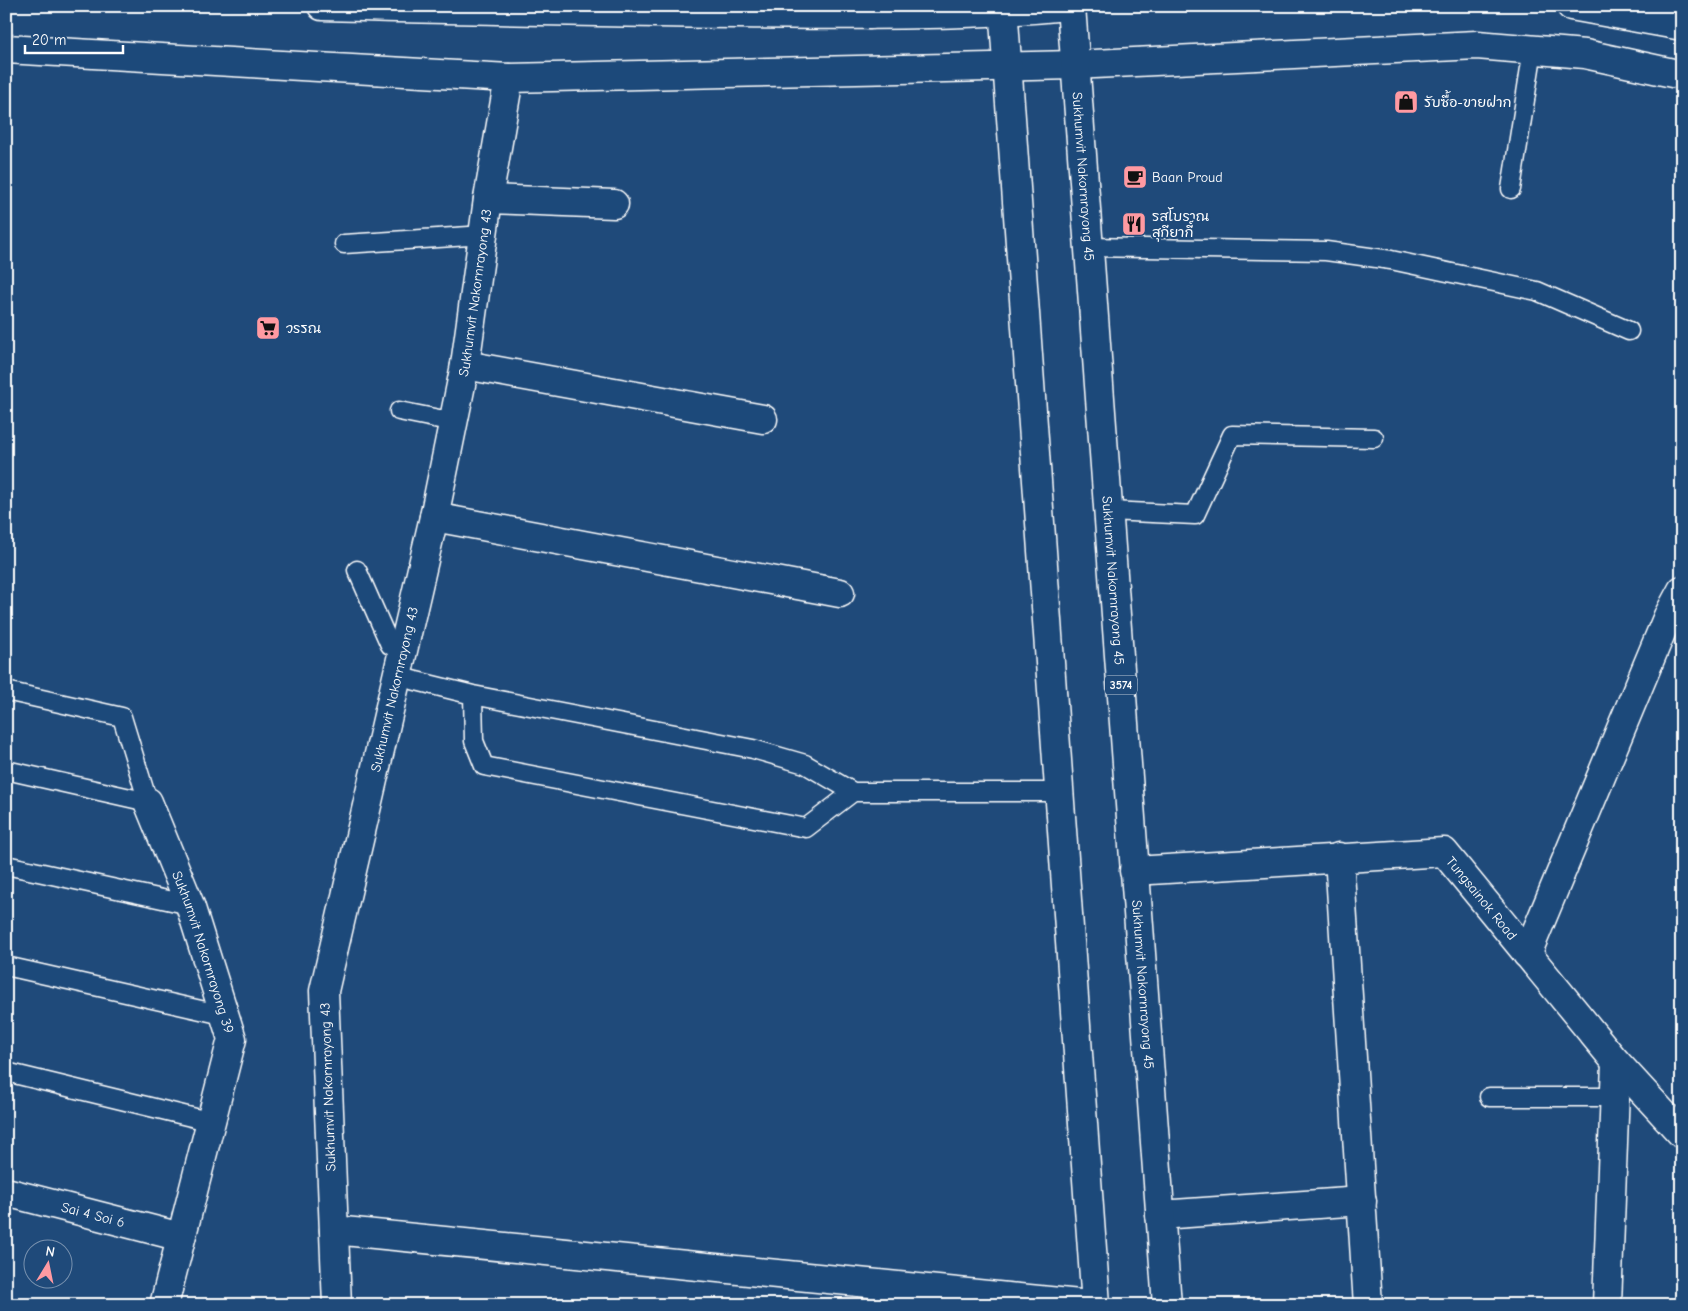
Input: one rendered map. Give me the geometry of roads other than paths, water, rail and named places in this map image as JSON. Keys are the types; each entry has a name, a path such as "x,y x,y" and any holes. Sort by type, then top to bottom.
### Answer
{"street":[{"path":"322,6 510,12 878,11 1067,6"},
{"name":"Sukhumvit Nakornrayong 45","path":"1071,6 1134,871 1168,1305"},
{"path":"1571,6 1682,26"},
{"path":"1003,9 1096,1305"},
{"path":"6,49 509,78 1074,64 1477,44 1585,54 1682,75"},
{"name":"Sukhumvit Nakornrayong 43","path":"337,1305 324,991 434,518 454,422 465,365 488,199 509,78"},
{"path":"488,199 614,204"},
{"path":"465,365 763,419"},
{"path":"434,518 840,593"},
{"path":"1527,954 1668,616 1682,590"},
{"name":"Sukhumvit Nakornrayong 39","path":"148,802 190,905 232,1040 164,1305"},
{"name":"Tungsainok Road","path":"1134,871 1444,852 1616,1062 1682,1134"},
{"path":"1339,858 1368,1305"},
{"path":"1607,1305 1616,1062"},
{"name":"Sai 4 Soi 6","path":"6,1192 181,1237"},
{"path":"1160,1215 1362,1202"},
{"path":"334,1230 1090,1305"}],"lane":[{"path":"1511,189 1532,50"},
{"path":"344,244 484,235"},
{"path":"1088,247 1326,251 1391,260 1537,291 1629,331"},
{"path":"399,411 454,422"},
{"path":"1109,511 1195,515 1232,434 1374,438"},
{"path":"357,570 390,645 403,650"},
{"path":"396,676 473,695 752,749 805,764 853,792 1060,792"},
{"path":"6,691 122,717 148,802 6,770"},
{"path":"473,695 474,741 484,766 806,828 853,792"},
{"path":"6,865 190,905"},
{"path":"6,966 223,1015"},
{"path":"6,1072 212,1122"},
{"path":"1490,1097 1614,1097"}],"place":[{"name":"รับซื้อ-ขายฝาก","path":"1406,102"},
{"name":"Baan Proud","path":"1135,177"},
{"name":"รสโบราณ สุกียากี์","path":"1134,224"},
{"name":"วรรณ","path":"268,328"}]}
